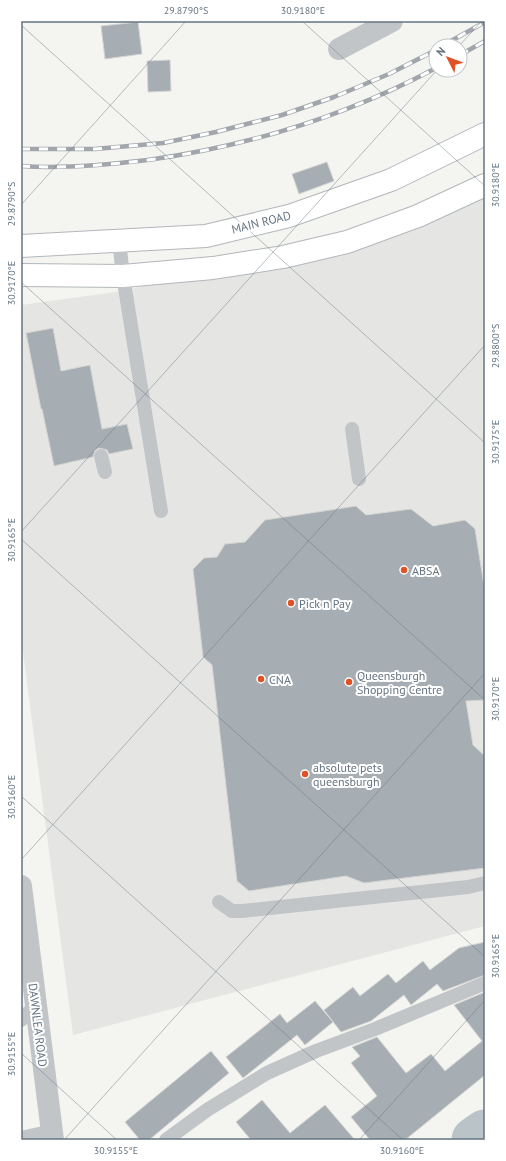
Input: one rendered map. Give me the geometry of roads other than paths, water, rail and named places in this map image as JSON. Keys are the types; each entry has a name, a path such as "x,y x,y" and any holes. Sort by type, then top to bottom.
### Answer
{"main road":[{"name":"MAIN ROAD","path":"21,246 206,236 289,216 391,180 485,134"},
{"path":"21,274 123,276 213,268 283,258 347,242 418,216 485,185"}],"street":[{"path":"339,49 392,21"},
{"name":"DAWNLEA ROAD","path":"21,886 28,1012 52,1136"}],"lane":[{"path":"119,240 123,276 161,511"},
{"path":"352,430 359,480"},
{"path":"100,456 105,472"},
{"path":"219,902 232,911 242,911 468,887 485,883"},
{"path":"166,1140 207,1110 267,1073 316,1050 375,1029 485,983"},
{"path":"21,1138 52,1136"}],"waterway":[{"path":"475,1140 485,1133"}],"railway":[{"path":"456,38 485,22"},
{"path":"468,51 485,41"},
{"path":"21,149 95,149 163,143 216,132 282,115 334,97 389,74 428,54"},
{"path":"21,166 69,167 148,160 223,146 296,127 332,115 367,101 428,72"}],"place":[{"name":"ABSA","path":"404,570"},
{"name":"Pick n Pay","path":"291,603"},
{"name":"CNA","path":"261,679"},
{"name":"Queensburgh Shopping Centre","path":"349,682"},
{"name":"absolute pets queensburgh","path":"305,774"}]}
